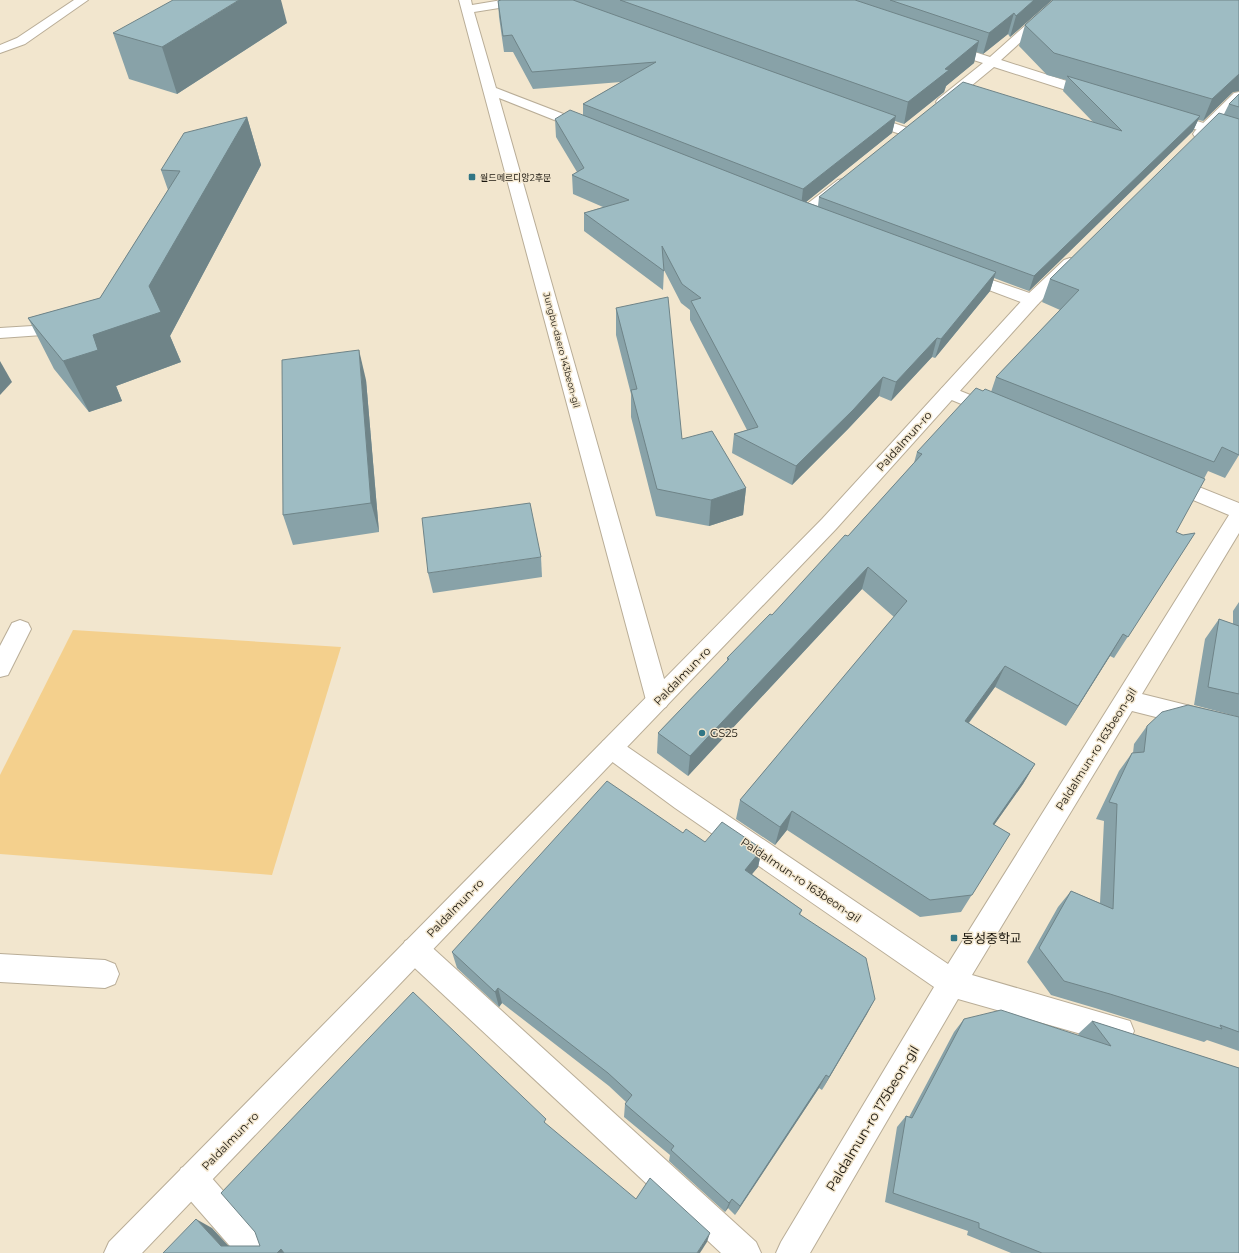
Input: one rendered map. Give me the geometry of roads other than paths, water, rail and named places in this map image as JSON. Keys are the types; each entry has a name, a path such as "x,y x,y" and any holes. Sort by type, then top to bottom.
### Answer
{"street":[{"path":"0,49 20,41 82,0"},
{"path":"467,5 525,0"},
{"path":"931,112 991,63 1060,0"},
{"name":"Jungbu-daero 143beon-gil","path":"467,5 658,700"},
{"path":"932,43 991,63 1102,96"},
{"path":"490,90 599,133"},
{"path":"1184,150 1239,96"},
{"path":"1154,112 1239,139"},
{"path":"855,114 906,132"},
{"path":"894,142 918,122"},
{"path":"803,214 852,176"},
{"path":"788,209 818,220"},
{"name":"Paldalmun-ro","path":"120,1253 829,524 1032,300 1082,250"},
{"path":"950,270 1032,300"},
{"path":"0,333 57,331 79,326"},
{"path":"948,392 1006,416"},
{"path":"1152,475 1239,511"},
{"name":"Paldalmun-ro 163beon-gil","path":"952,983 1239,516"},
{"path":"0,668 20,629"},
{"path":"1126,700 1239,728"},
{"name":"Paldalmun-ro 163beon-gil","path":"611,748 684,800 952,983 1095,1023 1140,1038"},
{"path":"415,950 745,1253"},
{"path":"0,968 105,974"},
{"name":"Paldalmun-ro 175beon-gil","path":"792,1253 952,983"},
{"path":"192,1179 257,1253"}],"place":[{"name":"월드메르디앙2후문","path":"472,177"},
{"name":"GS25","path":"702,733"},
{"name":"동성중학교","path":"954,938"}]}
